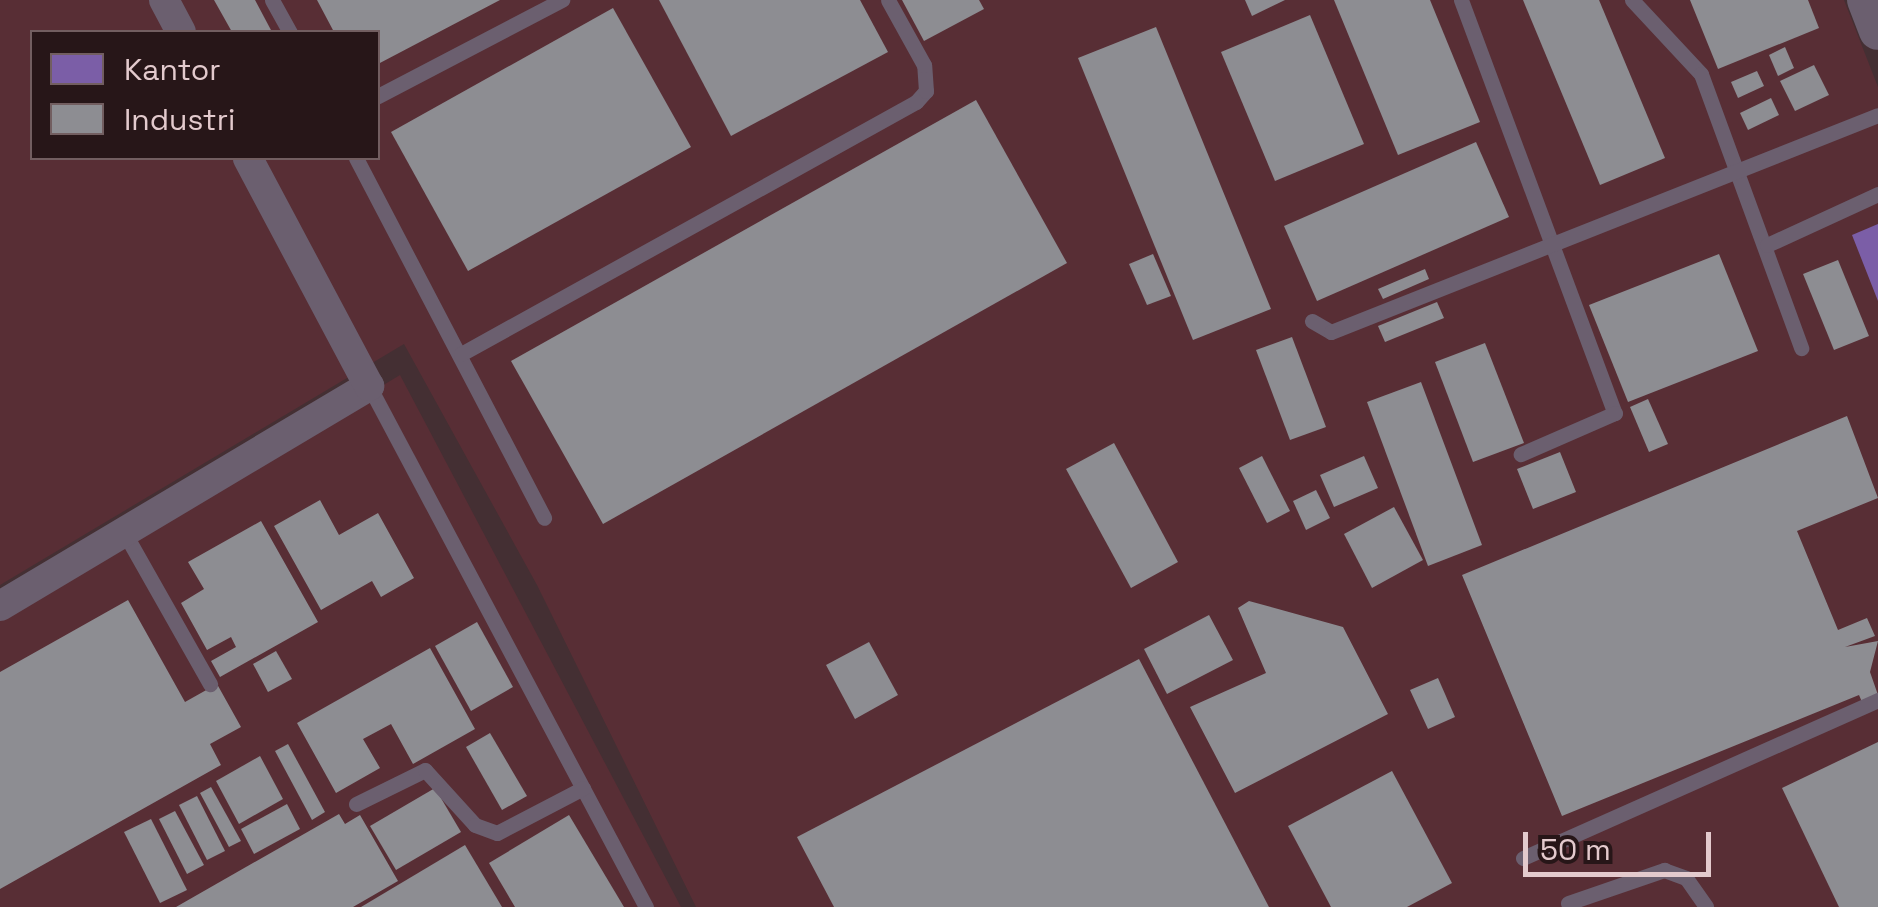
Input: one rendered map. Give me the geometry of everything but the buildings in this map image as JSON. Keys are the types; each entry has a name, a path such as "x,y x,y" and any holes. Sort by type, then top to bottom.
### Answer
{"street":[{"path":"164,0 180,30"},
{"path":"1866,0 1878,31"},
{"path":"0,606 369,386 249,160"}],"lane":[{"path":"272,0 289,30"},
{"path":"380,95 562,0"},
{"path":"461,354 916,102 926,92 924,65 888,0"},
{"path":"1460,0 1555,244 1615,413 1521,454"},
{"path":"1632,0 1688,52 1742,172 1801,348"},
{"path":"1312,321 1331,332 1878,115"},
{"path":"357,160 544,518"},
{"path":"1767,246 1878,194"},
{"path":"369,386 646,907"},
{"path":"124,532 210,684"},
{"path":"1524,858 1878,700"},
{"path":"356,804 425,770 445,781 475,826 497,833 583,788"},
{"path":"1568,903 1664,870 1686,878 1706,907"}],"shaded area":[{"path":"0,0 1844,0 1878,87 1878,907 696,907 537,585 404,344 0,585"},
{"path":"400,375 681,907 0,907 0,617"}]}
